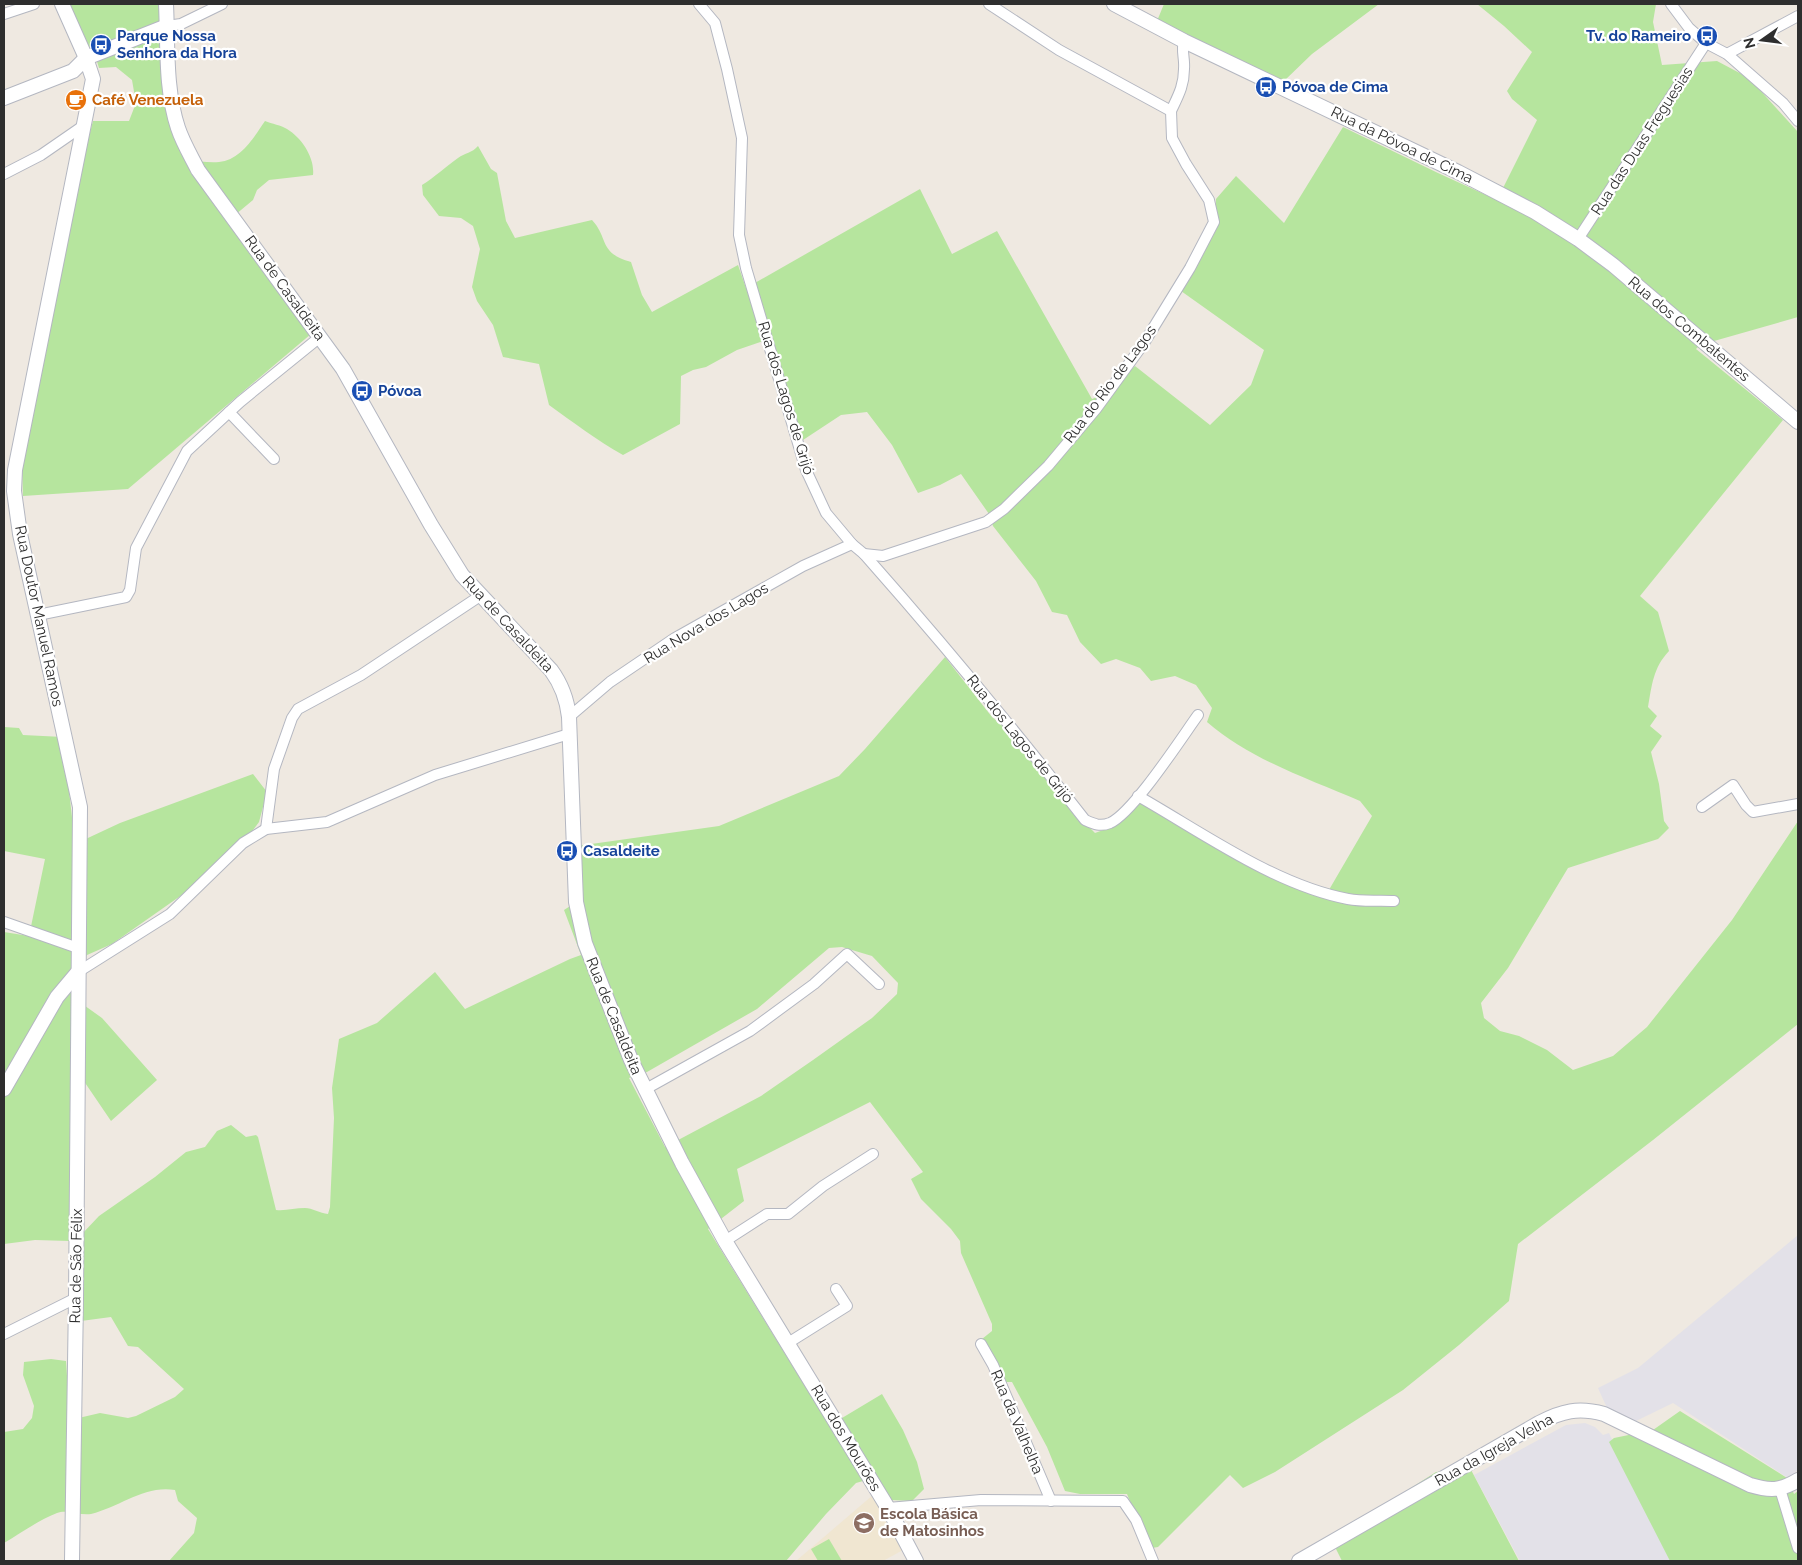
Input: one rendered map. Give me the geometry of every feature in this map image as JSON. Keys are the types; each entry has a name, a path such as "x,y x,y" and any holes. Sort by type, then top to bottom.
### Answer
{"street":[{"path":"4,14 34,4"},
{"name":"Rua Doutor Manuel Ramos","path":"62,4 86,58 93,79 9,492 80,807 78,972"},
{"name":"Rua de Casaldeita","path":"166,4 172,103 186,148 198,170 343,369 436,534 462,575 551,670 564,691 570,717 575,894 585,943 644,1090 724,1241 788,1343"},
{"path":"4,98 73,71 86,58 167,26 181,24 222,4"},
{"name":"Rua dos Lagos de Grijó","path":"699,4 715,22 742,138 740,235 749,277 806,470 826,513 933,632 997,708 1084,820 1097,826 1111,822 1133,804 1198,715"},
{"path":"989,4 1059,50 1171,111"},
{"name":"Rua da Póvoa de Cima","path":"1114,4 1184,41 1458,172 1535,212 1578,239"},
{"path":"1671,4 1689,28 1706,43 1727,54 1783,103 1798,121"},
{"path":"1727,54 1798,16"},
{"name":"Rua do Rio de Lagos","path":"864,554 883,556 986,522 1004,509 1048,466 1096,409 1144,343 1190,268 1214,222 1209,200 1172,138 1171,111 1182,89 1185,67 1182,47 1184,41"},
{"name":"Rua das Duas Freguesias","path":"1578,239 1706,43"},
{"path":"4,174 41,155 83,126"},
{"name":"Rua dos Combatentes","path":"1578,239 1650,296 1798,422"},
{"path":"38,615 126,597 130,590 136,548 184,456 192,446 229,412 320,337"},
{"path":"229,412 274,459"},
{"name":"Rua Nova dos Lagos","path":"570,717 610,682 675,638 803,566 852,544"},
{"path":"266,829 274,769 292,718 298,709 361,675 480,596"},
{"path":"4,1089 57,996 78,972 170,914 243,843 266,829 327,822 434,775 569,734"},
{"path":"1702,807 1733,785 1753,812 1798,804"},
{"path":"1138,796 1227,848 1300,886 1349,899 1394,901"},
{"path":"4,922 78,948"},
{"path":"644,1090 750,1031 814,984 847,954 879,984"},
{"name":"Rua de São Félix","path":"72,1561 78,972"},
{"path":"724,1241 767,1214 788,1214 823,1186 873,1154"},
{"path":"788,1343 848,1306 836,1289"},
{"path":"4,1334 76,1298"},
{"name":"Rua dos Mourões","path":"788,1343 888,1508 916,1561"},
{"name":"Rua da Valhelha","path":"981,1344 993,1364 1051,1501"},
{"name":"Rua da Igreja Velha","path":"1299,1561 1539,1423 1571,1411 1589,1410 1604,1414 1750,1486 1766,1490 1780,1490"},
{"path":"1798,1480 1780,1490 1798,1548"},
{"path":"888,1508 982,1500 1124,1501 1136,1520 1153,1561"}],"shaded area":[{"path":"1798,1235 1798,1470 1788,1478 1673,1403 1636,1421 1607,1408 1598,1388 1638,1368"},
{"path":"1585,1423 1595,1427 1603,1435 1609,1433 1670,1561 1520,1561 1474,1475 1566,1425"},
{"name":"Escola Básica de Matosinhos","path":"873,1495 903,1550 883,1561 796,1561"}],"green space":[{"path":"67,4 162,4 188,160 219,162 234,157 246,147 265,121 282,126 293,133 302,143 310,155 313,175 269,180 257,190 253,200 229,220 311,334 128,489 23,496 22,464 82,163 93,121 129,121 136,103 132,80 116,67 99,68 95,55 90,47 88,47"},
{"path":"1164,4 1379,4 1312,54 1283,82 1157,21"},
{"path":"1477,4 1656,4 1653,22 1662,65 1717,61 1749,78 1798,132 1798,317 1700,345 1696,349 1783,420 1640,596 1658,612 1669,651 1656,670 1648,707 1657,716 1650,726 1662,736 1651,752 1659,784 1664,821 1669,828 1658,839 1568,868 1508,968 1481,1003 1484,1018 1500,1031 1519,1036 1547,1050 1573,1070 1613,1056 1647,1027 1732,920 1798,821 1798,1024 1653,1140 1518,1244 1509,1301 1459,1345 1403,1390 1275,1472 1243,1488 1230,1475 1158,1547 1152,1548 1141,1528 1127,1494 1080,1494 1065,1491 1047,1447 1012,1382 1005,1382 993,1355 982,1339 992,1331 992,1324 961,1253 960,1241 951,1229 921,1199 911,1179 923,1172 870,1102 737,1169 744,1201 708,1229 800,1378 832,1424 882,1394 903,1430 917,1462 924,1489 912,1501 890,1500 863,1481 856,1483 826,1514 786,1561 169,1561 194,1533 197,1518 178,1501 175,1490 164,1489 142,1494 91,1514 57,1513 4,1543 4,1432 23,1429 32,1418 34,1406 23,1375 24,1362 51,1359 66,1361 70,1420 100,1413 128,1418 136,1416 175,1397 184,1389 138,1347 128,1346 111,1317 81,1321 70,1241 35,1240 4,1244 4,932 29,936 45,859 4,851 4,727 19,728 23,735 63,737 75,844 120,823 253,774 267,792 259,822 247,838 206,878 112,944 87,955 73,969 74,998 102,1018 157,1080 111,1121 75,1068 82,1234 99,1216 155,1177 186,1152 205,1147 217,1131 231,1125 246,1137 256,1135 258,1137 276,1210 305,1208 328,1214 330,1207 334,1118 332,1088 339,1039 377,1023 435,972 465,1009 581,955 564,910 581,899 577,846 719,826 839,776 945,657 992,717 1014,736 1074,812 1095,833 1106,829 1140,802 1238,858 1326,895 1372,816 1360,801 1280,767 1241,747 1224,735 1207,722 1212,708 1196,685 1175,676 1151,681 1140,668 1116,659 1101,664 1080,642 1067,615 1052,612 1036,581 993,526 989,514 961,474 940,485 918,493 892,445 867,412 841,415 800,442 772,338 737,350 706,367 693,370 681,376 680,424 623,455 594,437 549,405 539,364 503,357 493,325 477,301 472,287 480,249 473,226 461,218 439,216 423,195 422,185 458,158 478,146 491,169 497,173 506,221 515,238 592,220 609,250 613,254 631,262 642,295 652,312 738,265 746,288 920,189 952,254 997,231 1092,399 1104,394 1135,366 1210,425 1251,385 1264,350 1181,291 1216,211 1216,199 1236,176 1284,223 1343,127 1497,200 1537,120 1512,99 1507,91 1532,52","holes":["842,947 872,956 898,983 897,994 872,1018 761,1096 665,1147 629,1078 647,1072 757,1009 829,948"]},
{"path":"1680,1411 1787,1478 1794,1494 1798,1491 1798,1561 1670,1561 1609,1442 1614,1438 1653,1430"},
{"path":"1470,1468 1519,1561 1342,1561 1331,1539 1436,1472"},
{"path":"829,1539 842,1561 818,1561 811,1549"}],"place":[{"name":"Tv. do Rameiro","path":"1707,36"},
{"name":"Parque Nossa Senhora da Hora","path":"101,45"},
{"name":"Póvoa de Cima","path":"1266,87"},
{"name":"Café Venezuela","path":"76,100"},
{"name":"Póvoa","path":"362,391"},
{"name":"Casaldeite","path":"567,851"},
{"name":"Escola Básica de Matosinhos","path":"864,1523"}]}
